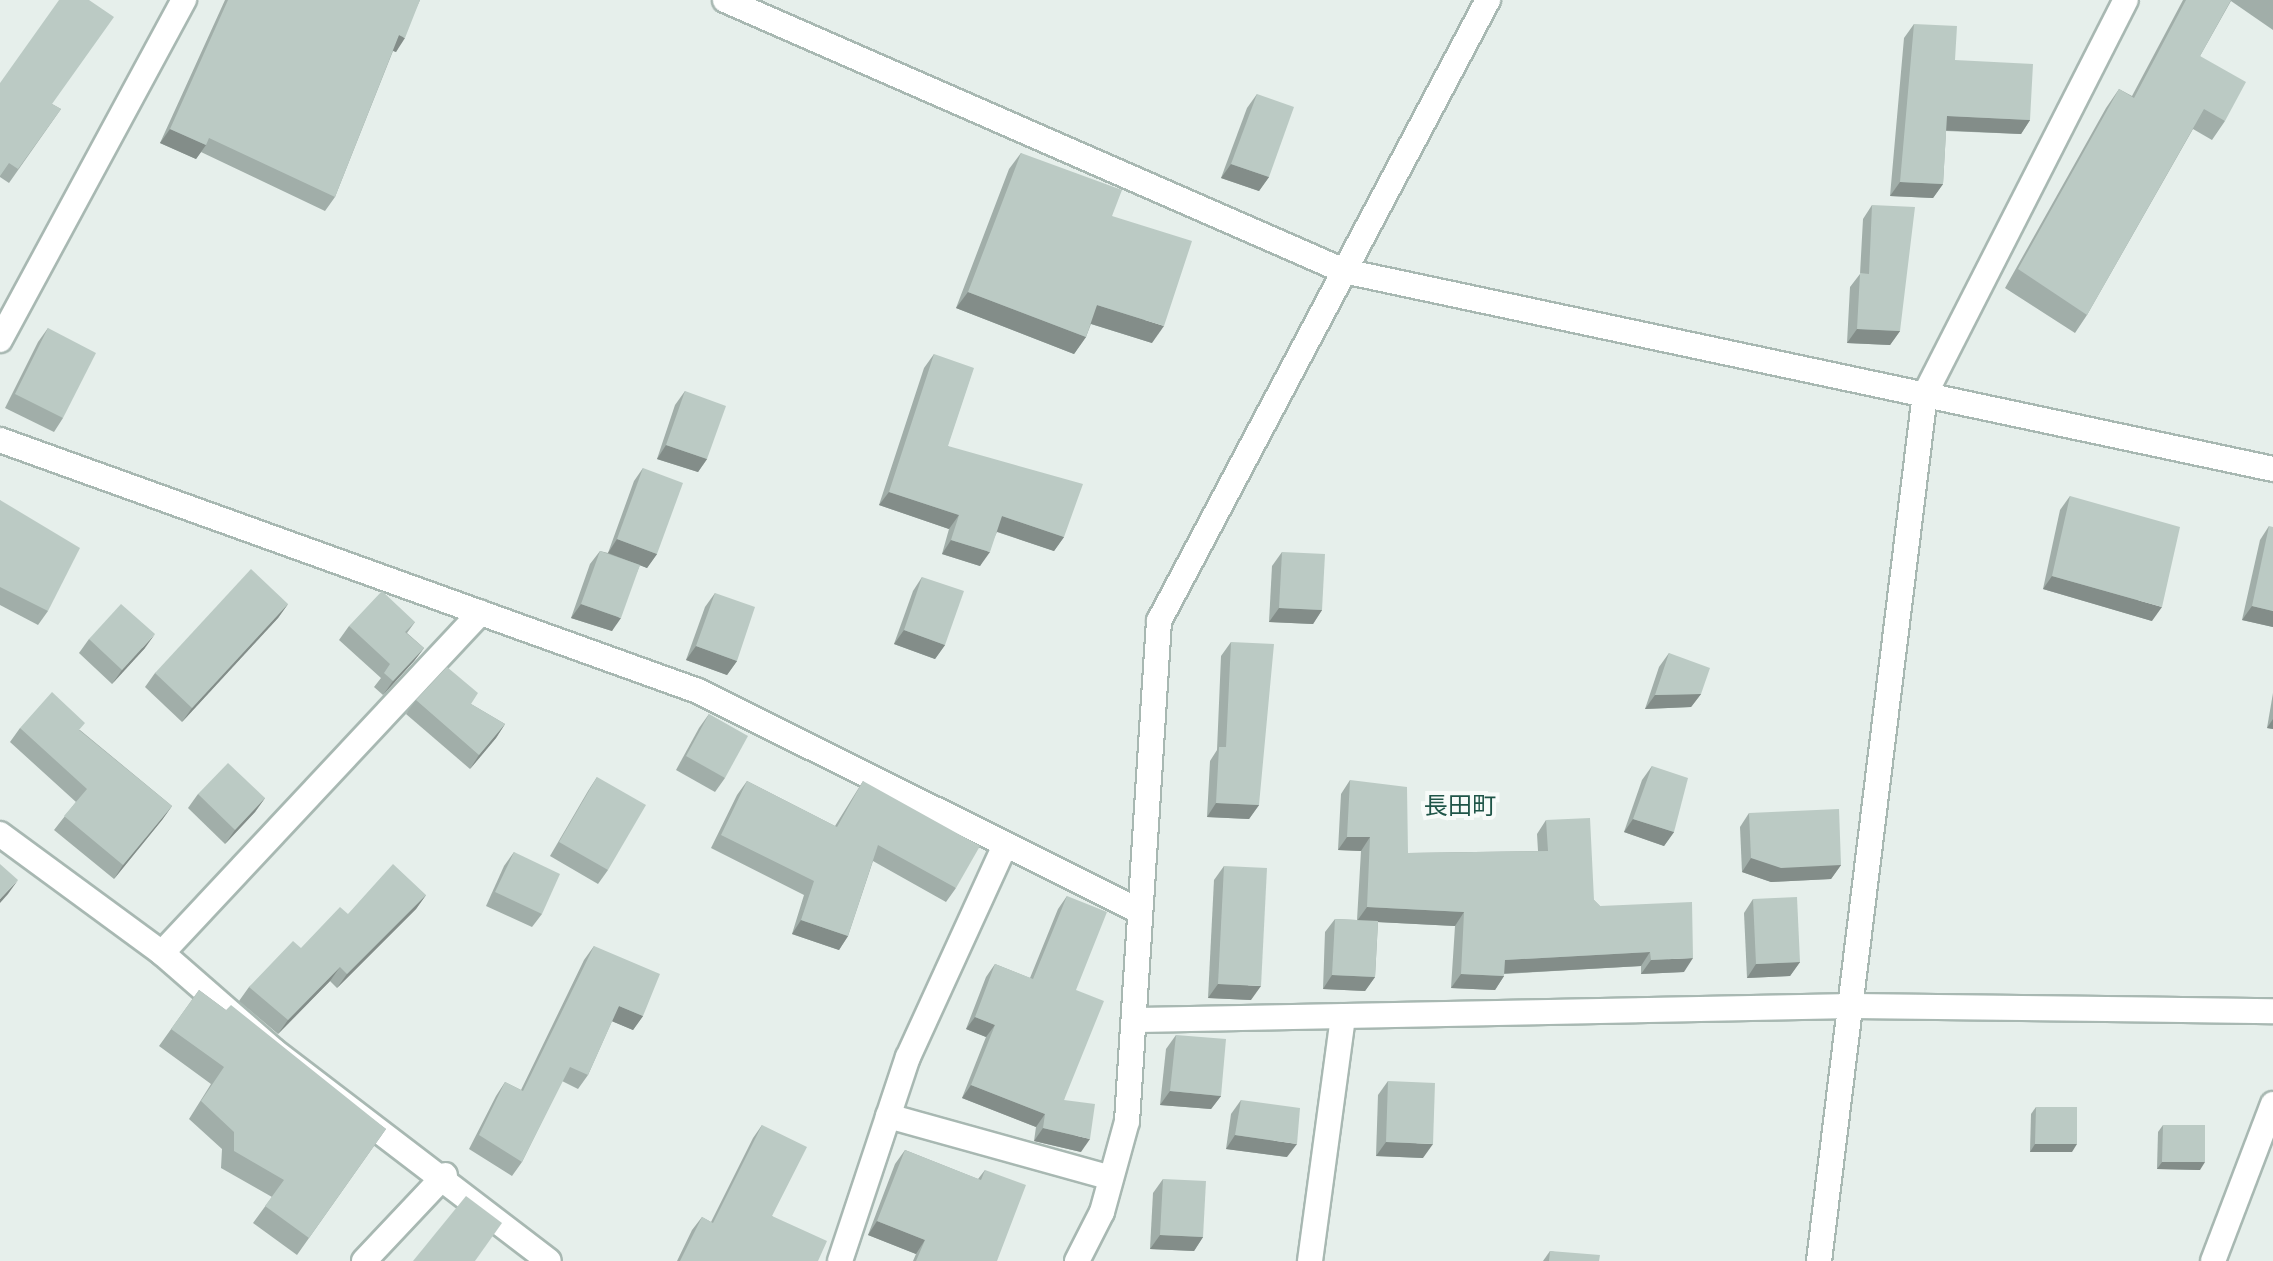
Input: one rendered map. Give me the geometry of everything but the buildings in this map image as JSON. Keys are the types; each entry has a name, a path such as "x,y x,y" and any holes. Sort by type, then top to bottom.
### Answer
{"street":[{"path":"0,340 184,0"},
{"path":"725,0 1344,271 2273,469"},
{"path":"1077,1261 1111,1178 1127,1121 1139,1020 1139,911 1159,621 1488,0"},
{"path":"1819,1261 1853,1006 1925,394 2126,0"},
{"path":"0,440 698,691 1139,911"},
{"path":"162,953 480,613"},
{"path":"0,834 162,953 273,1050 445,1175 549,1261"},
{"path":"840,1261 888,1116 1005,845"},
{"path":"1139,1020 1853,1006 2273,1011"},
{"path":"1310,1261 1343,1016"},
{"path":"2213,1261 2273,1104"},
{"path":"888,1116 1111,1178"},
{"path":"364,1261 445,1175"}],"district":[{"name":"長田町","path":"1460,807"}]}
